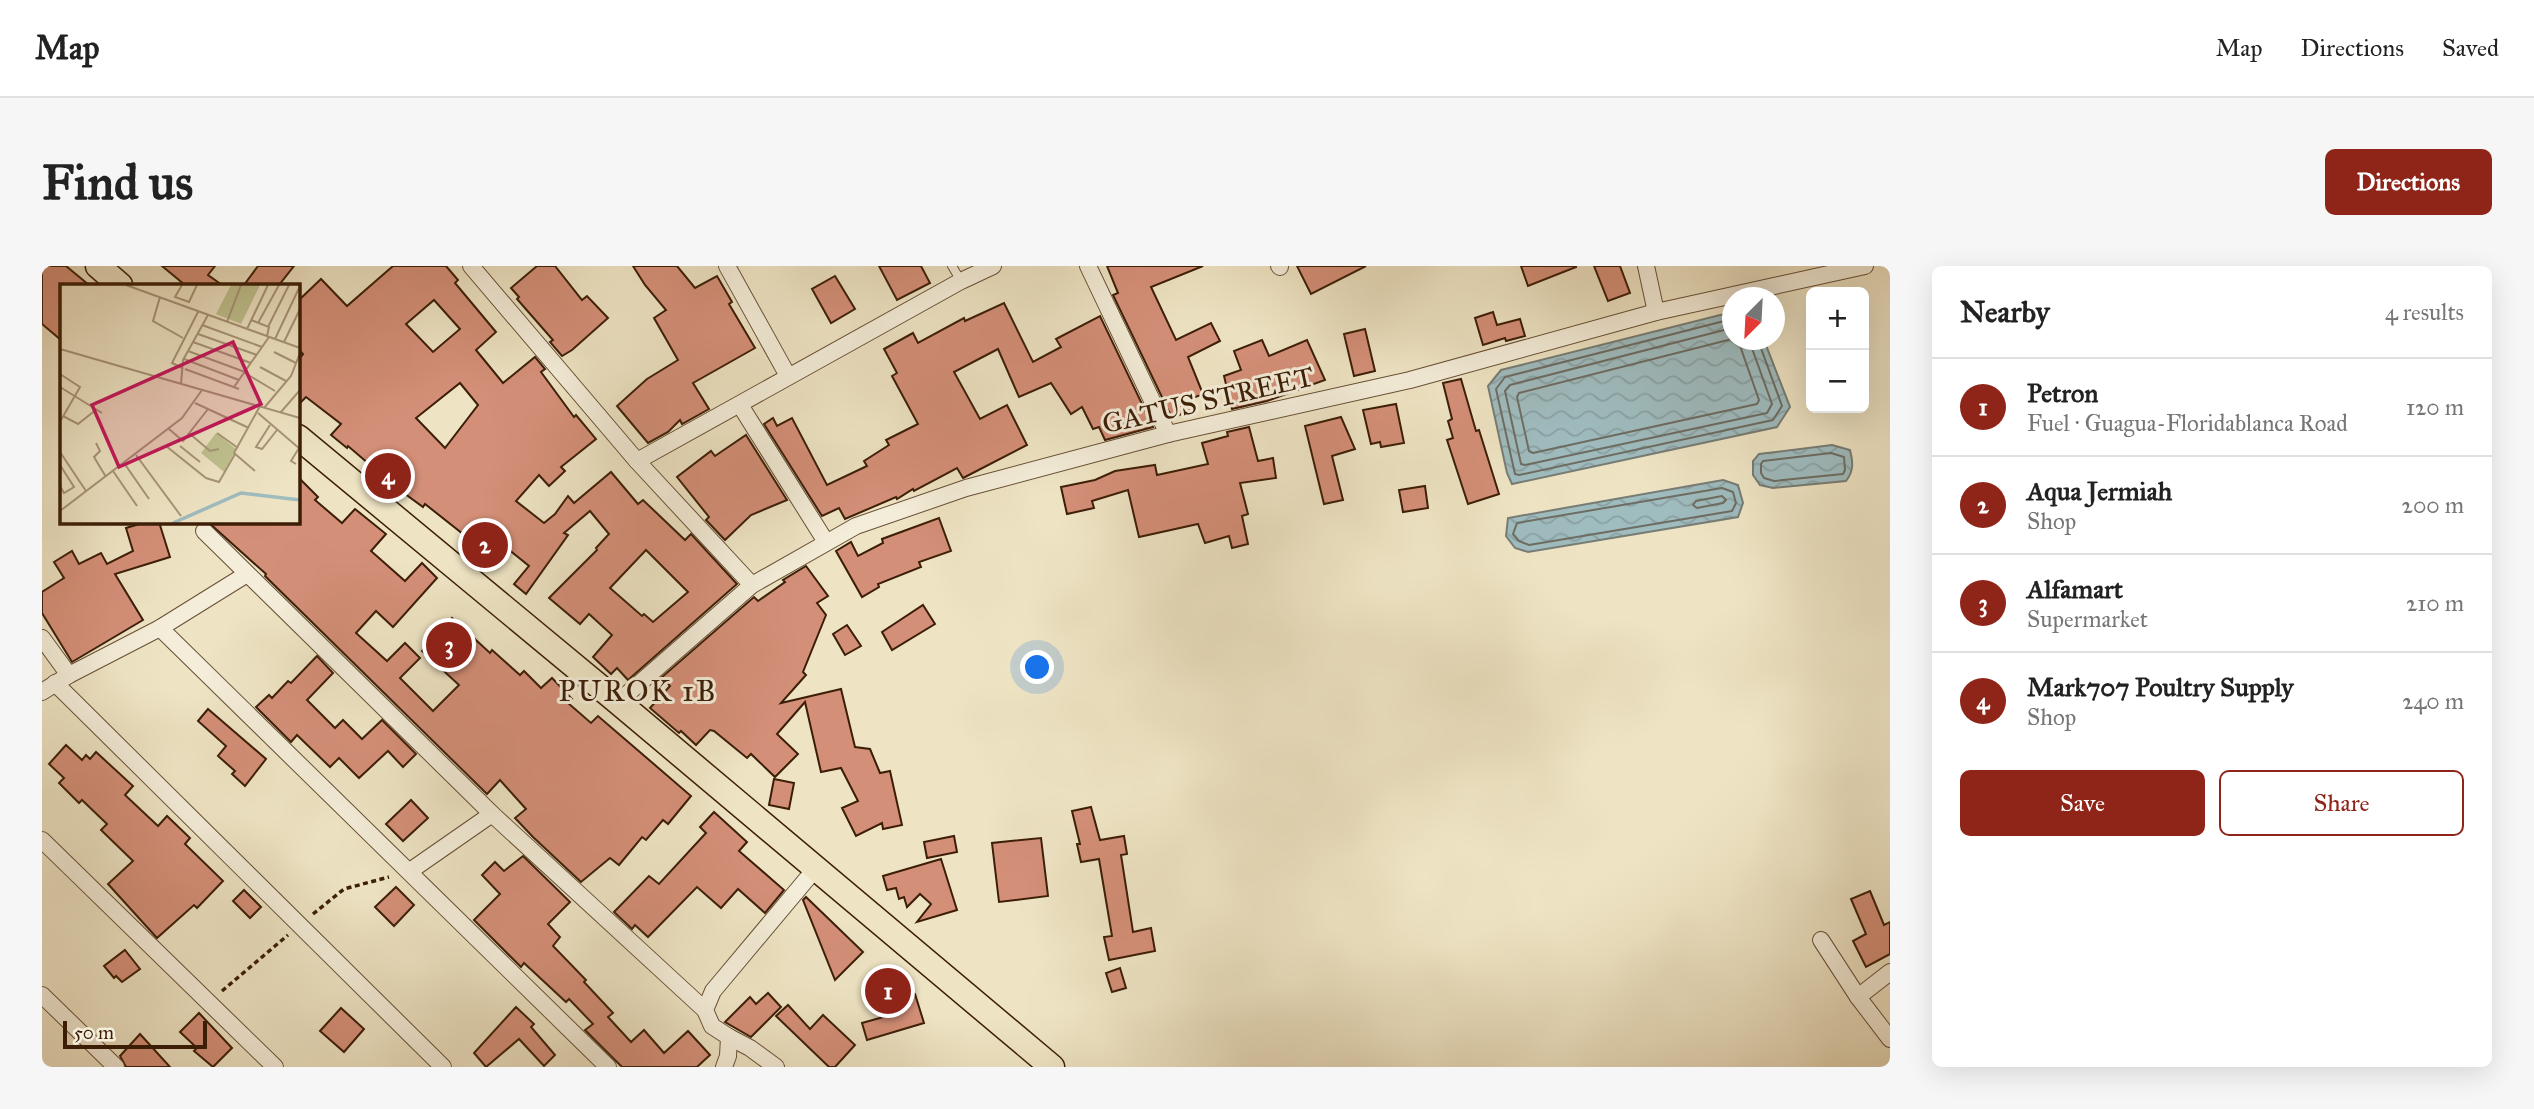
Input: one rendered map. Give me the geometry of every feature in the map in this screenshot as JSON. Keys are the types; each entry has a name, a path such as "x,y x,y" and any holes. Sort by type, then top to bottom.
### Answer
{"main road":[{"path":"98,266 119,284"},
{"path":"299,438 1052,1067"}],"street":[{"path":"471,266 637,461 752,585"},
{"path":"727,266 788,376"},
{"path":"637,461 961,281 993,266"},
{"path":"1088,266 1168,434"},
{"path":"1646,266 1656,312"},
{"name":"GATUS STREET","path":"618,702 752,585 856,526 966,488 1168,434 1410,380 1817,271 1864,266"},
{"path":"740,405 826,542"},
{"path":"204,531 492,814 705,1010 712,1026 776,1067"},
{"path":"55,684 160,628 247,574"},
{"path":"160,628 607,1067"},
{"path":"42,638 55,684 443,1067"},
{"path":"410,871 492,814"},
{"path":"42,840 275,1067"},
{"path":"705,1010 713,991 816,869"},
{"path":"1821,940 1858,997 1890,1039"},
{"path":"1858,997 1890,972"},
{"path":"42,995 116,1067"},
{"path":"724,1067 728,1056 729,1037"}],"lane":[{"path":"953,266 961,281"}],"water":[{"path":"1722,315 1722,350 1768,350 1790,407 1777,427 1512,484 1507,473 1488,386 1501,370"},
{"path":"1832,445 1850,450 1852,466 1846,481 1773,488 1760,485 1753,475 1753,461 1759,454"},
{"path":"1723,480 1738,485 1743,503 1738,517 1528,552 1515,548 1506,536 1508,518"}],"building":[{"path":"42,266 66,266 88,284 60,284 60,339 42,324"},
{"path":"162,266 215,266 208,275 221,284 184,284"},
{"path":"258,266 294,266 280,284 245,284"},
{"path":"393,266 446,266 458,280 455,283 496,332 476,350 503,383 535,357 545,369 541,372 574,417 576,415 596,439 561,467 565,471 549,486 539,475 516,501 544,523 555,514 568,496 574,503 611,472 638,504 643,500 685,540 691,534 737,584 628,680 617,668 611,674 593,657 612,635 589,614 580,624 549,598 597,550 609,534 590,511 564,533 568,535 526,594 514,584 529,566 497,540 488,551 483,547 479,553 465,543 468,538 425,504 423,507 397,488 331,435 341,424 306,397 299,404 299,360 303,354 299,350 299,300 321,279 347,306","holes":["434,300 460,329 433,352 406,324","460,383 478,405 445,448 416,418","646,550 688,592 653,622 644,614 642,616 610,588"]},
{"path":"537,266 555,266 582,300 587,296 608,318 562,356 550,342 553,340 517,299 519,297 511,288"},
{"path":"633,266 677,266 695,288 717,276 732,302 729,304 755,348 693,383 709,409 682,424 680,420 668,432 648,443 617,406 647,379 678,360 654,318 666,310"},
{"path":"879,266 921,266 930,283 897,300"},
{"path":"1107,266 1203,266 1151,287 1176,340 1211,323 1220,341 1188,357 1203,394 1188,400 1192,410 1172,418 1113,295 1118,293"},
{"path":"1297,266 1366,266 1311,294"},
{"path":"1521,266 1576,266 1576,267 1528,286"},
{"path":"1594,266 1620,266 1630,293 1608,301"},
{"path":"835,276 855,309 831,323 812,289"},
{"path":"1004,303 1033,362 1061,347 1056,339 1100,316 1153,427 1105,440 1099,427 1093,429 1082,407 1071,414 1051,383 1019,397 998,349 954,372 980,419 1007,405 1027,445 963,478 957,468 897,499 896,497 845,519 839,508 822,516 764,424 773,418 777,426 792,418 827,485 867,466 864,461 889,445 886,440 918,424 892,376 897,373 884,349 913,333 918,343 964,318 965,321"},
{"path":"1493,312 1497,325 1520,319 1525,336 1506,341 1505,338 1483,345 1475,318"},
{"path":"1365,329 1375,371 1354,376 1344,334"},
{"path":"1262,340 1269,356 1307,340 1325,380 1267,401 1232,409 1224,376 1241,370 1234,351"},
{"path":"1461,379 1499,494 1468,504 1447,440 1453,438 1448,421 1452,419 1443,383"},
{"path":"1396,404 1404,443 1381,447 1380,442 1371,444 1363,410"},
{"path":"1341,417 1355,449 1332,456 1343,500 1324,504 1305,426"},
{"path":"1249,427 1258,461 1273,458 1276,478 1240,483 1248,514 1242,516 1248,544 1232,548 1229,536 1205,543 1198,524 1139,537 1128,490 1092,501 1094,508 1067,514 1061,487 1095,480 1115,471 1155,465 1157,475 1208,464 1202,443 1228,436 1227,432"},
{"path":"746,435 787,500 751,515 725,540 706,520 709,517 677,477 711,451 715,456"},
{"path":"299,478 318,497 315,500 342,523 355,509 386,534 371,551 405,581 422,563 437,578 393,627 376,611 356,633 387,661 405,643 420,658 400,678 433,711 459,685 422,651 452,618 490,653 492,650 520,675 524,671 541,688 552,678 572,699 568,703 591,723 598,716 691,796 668,824 663,820 646,840 642,837 619,865 610,858 581,882 515,818 526,809 500,780 487,794 265,576 266,574 209,523 299,523"},
{"path":"1425,486 1428,508 1403,512 1399,490"},
{"path":"939,518 951,551 919,562 921,567 878,584 879,587 862,597 836,551 851,542 858,556 883,543 882,539"},
{"path":"143,523 159,523 170,557 115,574 143,620 72,662 42,613 42,592 64,578 54,562 72,551 79,564 101,553 107,564 133,551 126,528"},
{"path":"806,566 828,596 817,603 826,615 803,672 806,675 781,703 841,689 855,747 870,749 880,773 890,771 902,825 883,829 882,823 856,836 842,808 858,801 841,768 821,772 805,702 777,734 798,754 775,777 751,754 747,758 714,731 710,730 696,745 650,708 670,686 662,677 754,597 758,601 785,582 783,580"},
{"path":"923,605 935,624 892,650 882,632"},
{"path":"847,625 861,646 845,655 833,634"},
{"path":"317,656 333,673 307,700 335,728 343,720 362,739 382,720 416,754 403,767 388,751 359,778 339,758 330,767 297,735 291,742 256,707 269,695 272,698 288,681 291,683"},
{"path":"208,709 266,759 245,786 232,774 235,771 218,756 226,746 198,721"},
{"path":"66,745 82,760 86,755 90,759 96,752 133,786 125,795 158,826 167,816 190,838 185,844 223,881 197,908 194,905 157,938 108,884 133,861 101,830 107,824 82,800 79,803 59,783 64,778 49,764"},
{"path":"774,779 794,783 789,809 769,805"},
{"path":"411,800 428,818 403,841 386,824"},
{"path":"1091,807 1100,840 1124,836 1127,854 1121,855 1133,932 1151,928 1155,951 1109,960 1104,937 1112,936 1099,859 1081,862 1077,844 1080,844 1072,811"},
{"path":"714,812 747,842 739,851 784,890 765,913 738,889 721,908 697,887 648,937 635,925 632,929 614,912 649,876 659,884 706,833 700,827"},
{"path":"954,836 957,852 927,858 924,842"},
{"path":"1041,838 1048,896 999,902 992,843"},
{"path":"523,856 570,902 548,924 560,937 553,946 613,1013 608,1017 631,1042 644,1030 664,1053 688,1031 710,1055 697,1067 622,1067 585,1030 593,1024 569,999 566,1002 524,963 521,967 474,920 500,894 482,875 495,862 504,871"},
{"path":"941,859 957,910 917,922 931,904 920,894 907,907 904,897 899,899 896,888 887,890 883,876"},
{"path":"396,887 414,905 394,926 375,907"},
{"path":"244,890 261,907 250,918 233,901"},
{"path":"1870,891 1884,925 1890,922 1890,954 1866,967 1853,941 1866,934 1851,899"},
{"path":"806,897 863,952 835,980 803,900"},
{"path":"125,950 140,969 122,982 116,976 114,978 104,966"},
{"path":"1120,968 1126,988 1112,992 1106,973"},
{"path":"882,969 915,994 924,1023 867,1040 862,1023 894,1014 865,992"},
{"path":"768,993 781,1007 751,1037 725,1022 750,997 756,1004"},
{"path":"788,1005 810,1029 823,1015 855,1045 835,1067 829,1067 776,1016"},
{"path":"516,1007 534,1024 531,1027 555,1055 544,1066 519,1039 486,1067 474,1053"},
{"path":"341,1008 364,1029 344,1052 320,1031"},
{"path":"199,1013 232,1048 213,1067 194,1051 197,1048 180,1032"},
{"path":"140,1034 170,1067 126,1067 120,1056"}],"place":[{"name":"Mark707 Poultry Supply","path":"388,476"},
{"name":"Aqua Jermiah","path":"485,545"},
{"name":"Alfamart","path":"449,645"},
{"name":"Petron","path":"888,991"}],"district":[{"name":"PUROK 1B","path":"638,691"}]}
